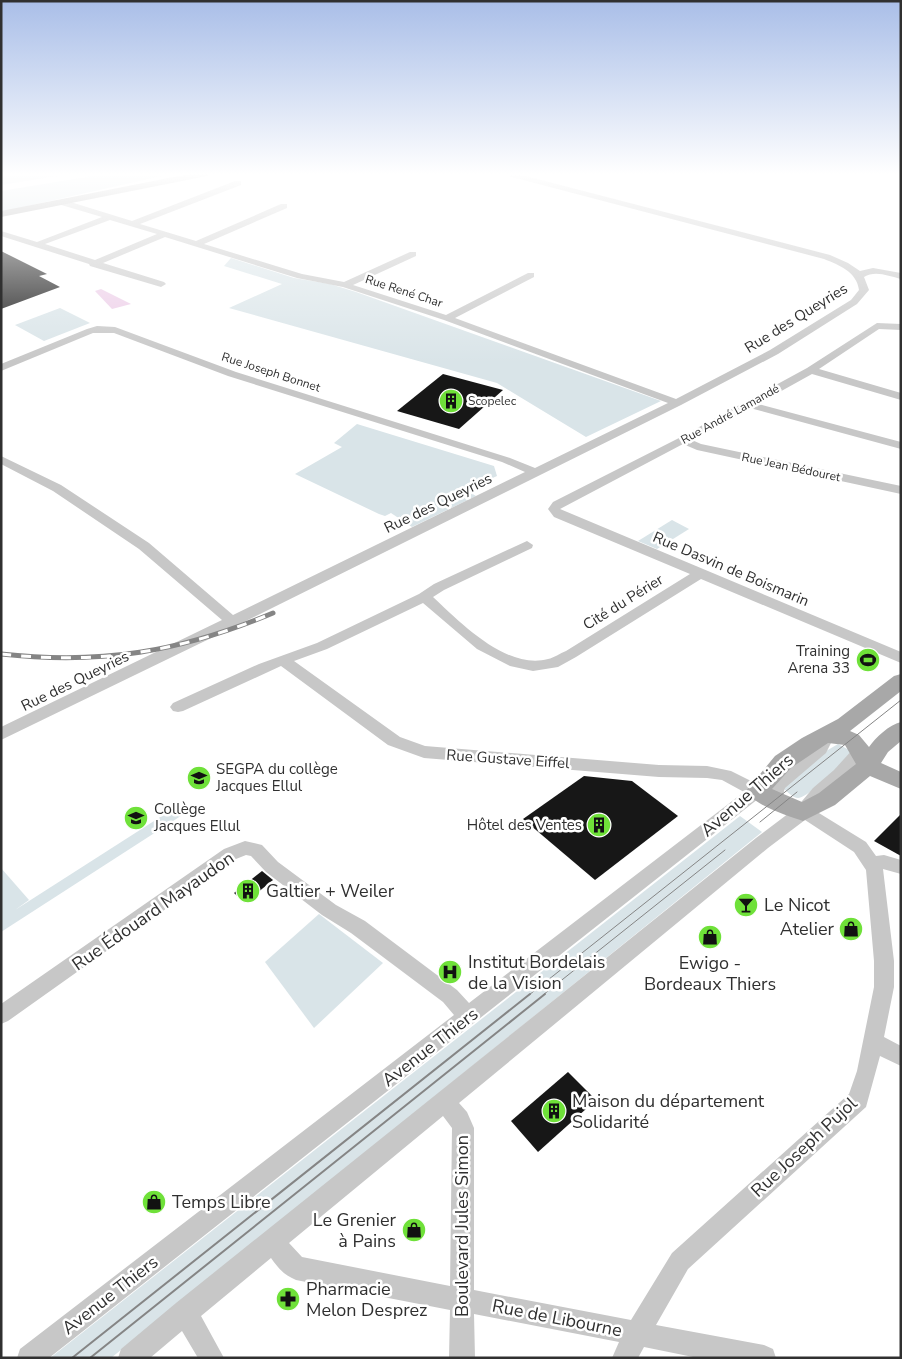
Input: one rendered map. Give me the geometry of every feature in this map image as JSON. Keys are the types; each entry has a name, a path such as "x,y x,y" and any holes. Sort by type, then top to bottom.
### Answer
{"main road":[{"name":"Avenue Thiers","path":"766,796 784,762 810,743 827,735 860,714 901,681"},
{"path":"766,796 803,812 826,799 864,759 901,729"},
{"path":"827,735 843,736 852,740 864,759 901,781"}],"street":[{"path":"11,236 161,284"},
{"path":"36,245 59,236"},
{"path":"93,264 159,236"},
{"name":"Rue René Char","path":"173,236 300,276 345,284 447,318 677,403"},
{"path":"196,244 214,236"},
{"path":"750,236 814,253 838,262 859,276 863,272 872,271 901,276"},
{"path":"345,284 413,254"},
{"path":"447,318 531,275"},
{"name":"Rue des Queyries","path":"1,734 677,403 774,352 861,297 864,284 859,276"},
{"name":"Rue André Lamandé","path":"557,505 683,440 811,370 877,326 901,328"},
{"name":"Rue Joseph Bonnet","path":"1,368 90,331 98,329 115,330 232,374 506,460 537,472"},
{"path":"811,370 901,397"},
{"path":"747,404 901,446"},
{"name":"Rue Jean Bédouret","path":"683,440 698,447 901,490"},
{"path":"1,459 57,488 144,546 233,622"},
{"name":"Rue Dasvin de Boismarin","path":"557,505 554,509 558,514 901,658"},
{"path":"178,707 264,666 322,646 424,597 438,587 528,545"},
{"name":"Cité du Périer","path":"424,597 484,648 500,658 522,665 536,666 551,664 562,659 701,573"},
{"name":"Rue Gustave Eiffel","path":"283,660 394,741 424,752 659,771 707,772 725,776 766,796"},
{"name":"Avenue Thiers","path":"29,1358 469,1016 766,796"},
{"path":"130,1358 762,843 803,812"},
{"name":"Rue Joseph Pujol","path":"624,1358 666,1282 680,1261 858,1100 873,1042 884,987 875,870 860,847 817,818 803,812"},
{"name":"Rue Édouard Mayaudon","path":"1,1015 230,854 245,848 256,850 279,872 330,910 358,927 450,996 469,1016"},
{"path":"872,863 884,862 901,867"},
{"path":"873,1042 901,1057"},
{"name":"Boulevard Jules Simon","path":"444,1101 459,1119 463,1128 462,1358"},
{"name":"Rue de Libourne","path":"273,1241 288,1261 296,1268 764,1358"},
{"path":"185,1312 212,1358"}],"shaded area":[{"path":"231,258 294,278 330,284 356,292 661,401 586,437 497,383 229,308 282,284 224,266"},
{"path":"101,289 131,304 112,309 95,291"},
{"path":"60,308 90,323 44,341 15,325"},
{"path":"357,424 494,466 497,476 466,490 476,496 412,527 391,513 385,516 379,514 295,474 342,447 334,443"},
{"path":"672,520 689,529 657,549 638,541"},
{"path":"838,744 849,750 852,755 817,787 798,798 792,796 784,789 784,786 811,760"},
{"path":"179,805 187,812 1,932 1,868 29,900 15,910"},
{"path":"740,816 762,832 111,1358 50,1358"},
{"path":"319,914 383,963 314,1028 265,962"}],"building":[{"path":"1,251 47,274 39,276 60,287 1,309"},
{"name":"Scopelec","path":"443,374 503,390 459,429 397,411"},
{"name":"Hôtel des Ventes","path":"584,776 632,781 678,816 595,880 523,819"},
{"path":"901,814 901,856 874,841"},
{"name":"Galtier + Weiler","path":"262,871 273,880 245,903 234,893"},
{"name":"Maison du département Solidarité","path":"568,1072 596,1100 538,1152 511,1121"}],"tram line":[{"path":"529,995 901,700"},
{"path":"760,822 797,792"},
{"path":"543,995 725,850"},
{"path":"72,1358 530,994"},
{"path":"90,1358 545,994"}],"railway":[{"path":"1,654 73,658 140,652 205,637 273,613"}],"place":[{"name":"Scopelec","path":"451,401"},
{"name":"Training Arena 33","path":"868,660"},
{"name":"SEGPA du collège Jacques Ellul","path":"199,778"},
{"name":"Collège Jacques Ellul","path":"136,818"},
{"name":"Hôtel des Ventes","path":"599,825"},
{"name":"Galtier + Weiler","path":"248,891"},
{"name":"Le Nicot","path":"746,905"},
{"name":"Atelier","path":"851,929"},
{"name":"Ewigo - Bordeaux Thiers","path":"710,937"},
{"name":"Institut Bordelais de la Vision","path":"450,972"},
{"name":"Maison du département Solidarité","path":"554,1111"},
{"name":"Temps Libre","path":"154,1202"},
{"name":"Le Grenier à Pains","path":"414,1230"},
{"name":"Pharmacie Melon Desprez","path":"288,1299"}]}
